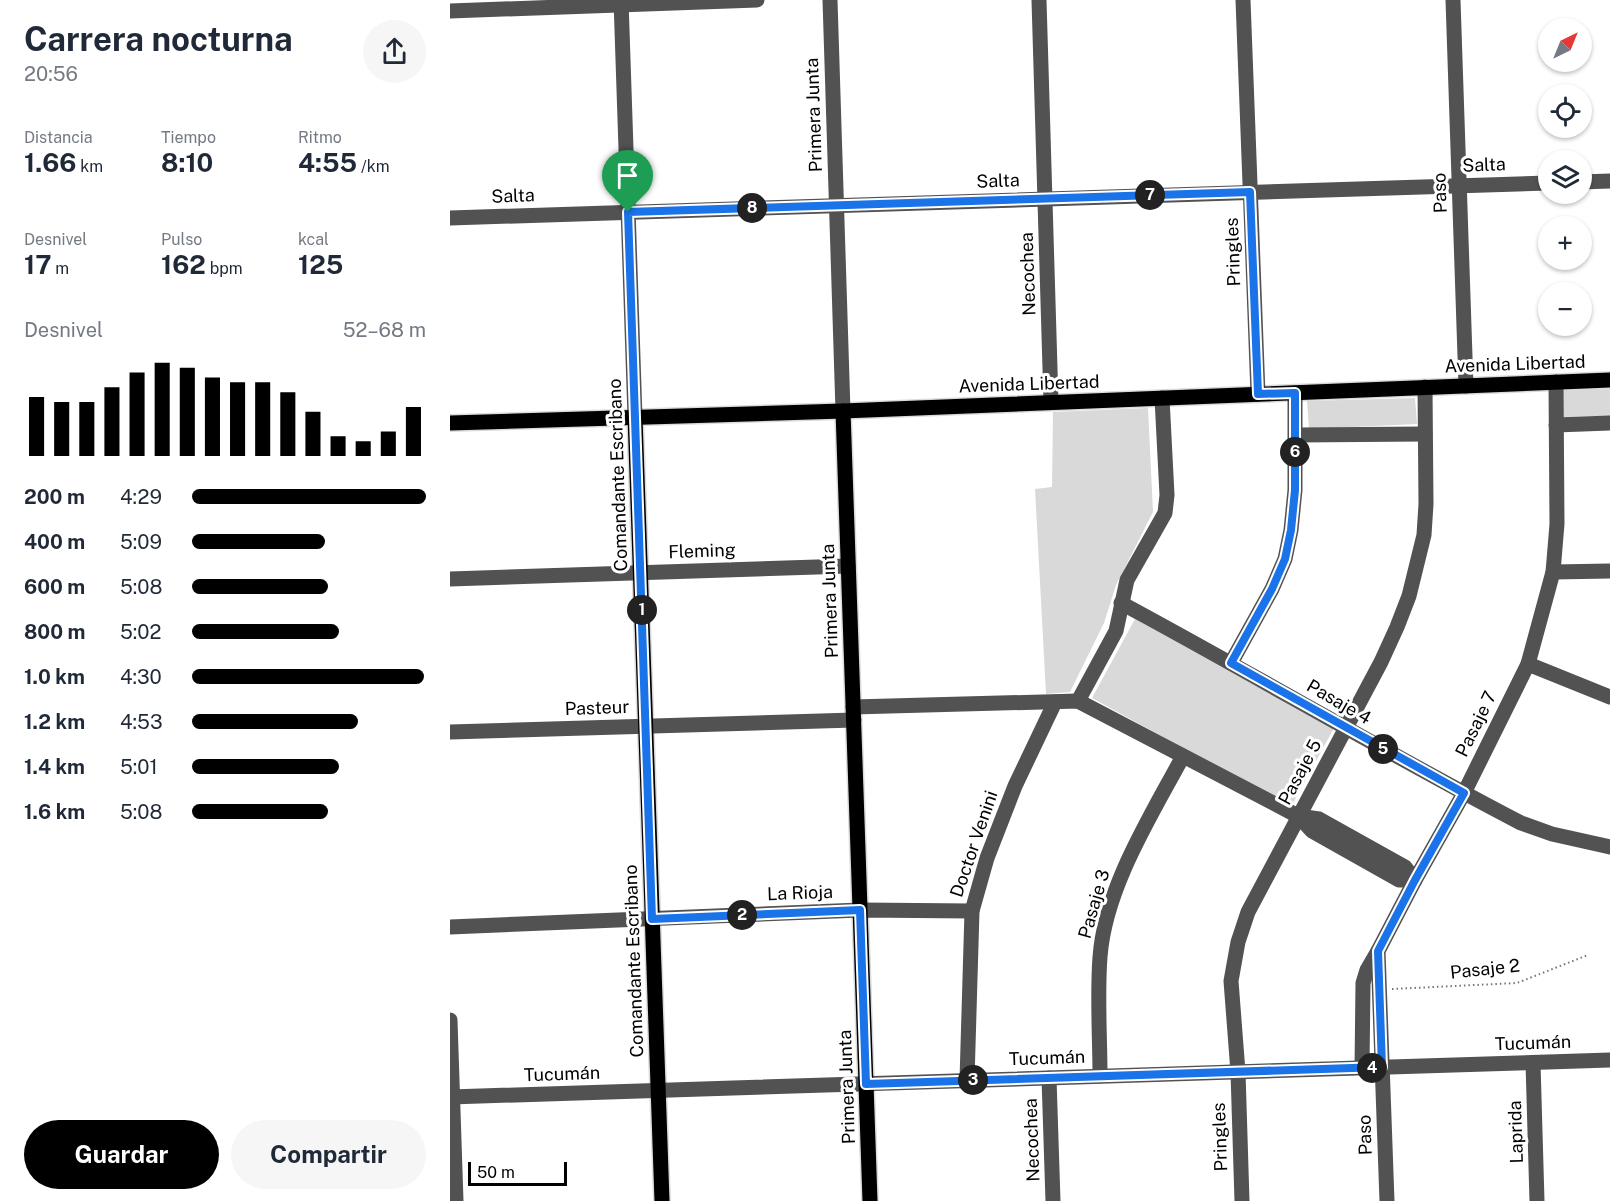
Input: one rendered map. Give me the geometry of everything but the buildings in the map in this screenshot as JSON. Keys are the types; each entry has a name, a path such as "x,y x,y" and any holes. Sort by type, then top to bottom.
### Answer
{"main road":[{"name":"Avenida Libertad","path":"450,423 843,411 1610,380"},
{"name":"Primera Junta","path":"843,411 870,1201"},
{"name":"Comandante Escribano","path":"635,417 662,1201"}],"street":[{"path":"450,11 621,2 757,0"},
{"name":"Primera Junta","path":"830,0 843,411"},
{"name":"Necochea","path":"1039,0 1052,402"},
{"name":"Pringles","path":"1243,0 1258,394"},
{"name":"Paso","path":"1453,0 1466,386"},
{"name":"Comandante Escribano","path":"621,2 635,417"},
{"path":"1592,182 1610,181"},
{"name":"Salta","path":"450,218 1538,183"},
{"name":"Pasaje 7","path":"1362,1068 1363,983 1367,970 1464,793 1528,664 1553,572 1557,524 1556,381"},
{"name":"Pasaje 5","path":"1238,1072 1231,981 1238,942 1248,912 1397,627 1418,564 1424,535 1426,504 1425,387"},
{"path":"1231,663 1272,589 1285,559 1295,490 1295,393"},
{"path":"1162,398 1167,495 1165,513 1127,580 1120,603 1116,631 1078,701 1298,816 1319,819 1405,867 1415,880"},
{"path":"1556,424 1610,423"},
{"path":"1296,435 1425,434"},
{"name":"Fleming","path":"450,579 848,566"},
{"path":"1553,572 1610,571"},
{"name":"Pasaje 4","path":"1120,603 1521,823 1552,834 1610,847"},
{"path":"1528,664 1610,697"},
{"name":"Pasteur","path":"450,732 646,726 1078,701"},
{"name":"Doctor Venini","path":"967,1080 972,911 987,858 1016,786 1055,702"},
{"name":"Pasaje 3","path":"1100,1076 1100,957 1105,927 1125,865 1184,756"},
{"name":"La Rioja","path":"450,927 860,910 972,911"},
{"path":"1378,951 1382,1067"},
{"path":"450,1020 456,1201"},
{"name":"Tucumán","path":"451,1097 1610,1060"},
{"name":"Laprida","path":"1533,1063 1538,1201"},
{"name":"Paso","path":"1382,1067 1387,1201"},
{"name":"Pringles","path":"1238,1072 1242,1201"},
{"name":"Necochea","path":"1049,1078 1053,1201"}],"path":[{"name":"Pasaje 2","path":"1380,989 1517,982 1588,955"}],"shaded area":[{"path":"1610,385 1610,416 1563,417 1562,387"},
{"path":"1415,398 1417,424 1309,429 1307,401"},
{"path":"1148,408 1153,512 1116,585 1104,623 1070,692 1046,694 1035,489 1052,487 1053,412"},
{"path":"1135,619 1334,728 1291,807 1092,698"}],"route":[{"path":"1250,192 1258,394 1295,393 1295,490 1285,559 1272,589 1231,663 1464,793 1378,951 1382,1067 866,1084 860,910 652,919 628,212 1250,192"}]}
